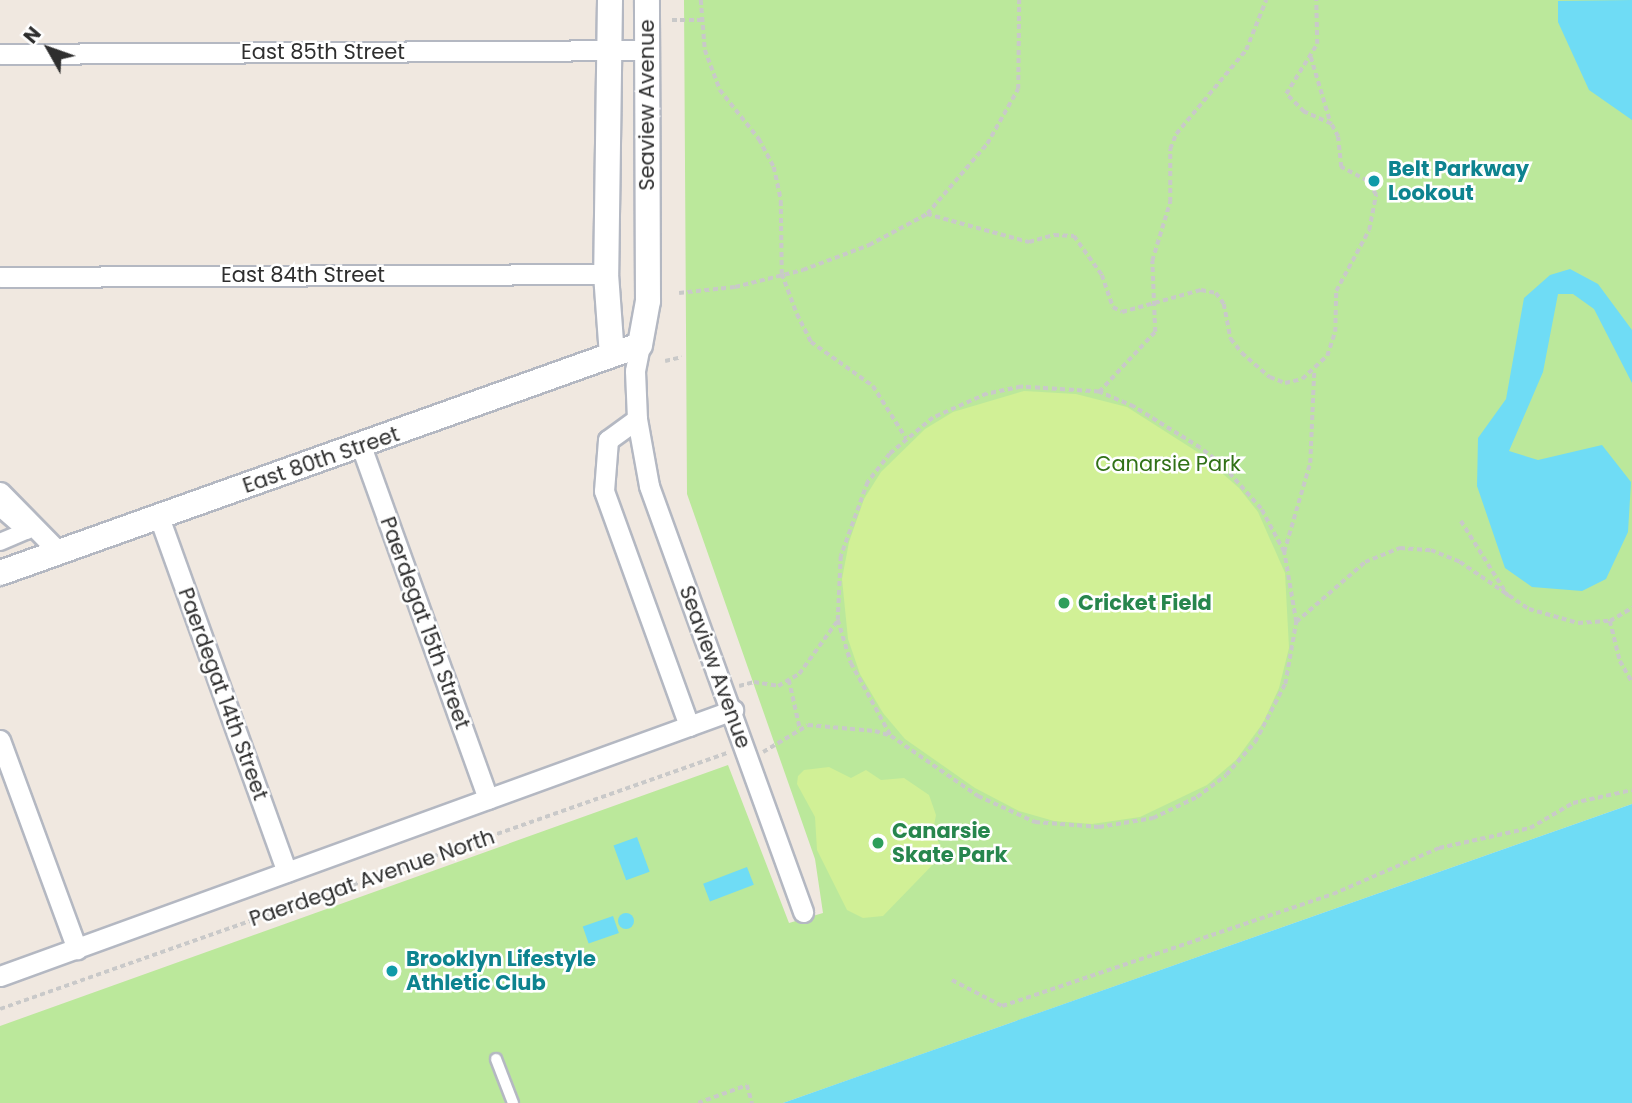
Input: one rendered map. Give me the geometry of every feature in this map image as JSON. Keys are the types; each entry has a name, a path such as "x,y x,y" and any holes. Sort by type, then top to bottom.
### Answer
{"street":[{"name":"Seaview Avenue","path":"610,0 607,274 612,355"},
{"name":"Seaview Avenue","path":"647,0 648,301 635,371 636,419 649,486 733,710 803,912"},
{"name":"East 85th Street","path":"0,54 646,50"},
{"name":"East 84th Street","path":"0,277 607,274"},
{"name":"East 80th Street","path":"0,573 640,345"},
{"path":"636,419 608,440 604,491 689,726"},
{"name":"Paerdegat 15th Street","path":"361,446 488,799"},
{"path":"0,492 59,552"},
{"path":"0,508 26,531 0,542"},
{"name":"Paerdegat 14th Street","path":"159,517 287,872"},
{"name":"Paerdegat Avenue North","path":"0,976 733,710"},
{"path":"0,740 77,949"}],"lane":[{"path":"496,1059 513,1103"}],"path":[{"path":"701,0 705,50 720,90 758,139 774,167 781,201 782,274 811,342 873,386 906,438"},
{"path":"679,293 782,274 869,245 927,214 987,144 1018,89 1020,0"},
{"path":"1099,392 1152,340 1152,261 1172,187 1170,149 1188,118 1246,50 1266,0"},
{"path":"1316,0 1317,44 1311,57 1289,83 1286,94 1304,112 1331,124"},
{"path":"672,20 701,19"},
{"path":"927,214 1029,242 1054,235 1074,236 1102,275 1113,307 1133,312 1201,290 1216,293 1224,304 1231,339 1263,372 1285,383 1314,371 1326,356 1335,332 1336,291 1369,230 1375,209 1376,195 1367,181 1341,167 1338,137 1331,124 1311,57"},
{"path":"664,361 682,357"},
{"path":"1284,552 1310,463 1314,371"},
{"path":"789,680 800,729 822,725 891,736 978,796 1035,822 1100,827 1153,818 1197,797 1226,775 1255,742 1285,684 1296,622 1284,552 1261,509 1221,464 1165,425 1099,392 1021,387 987,394 933,418 906,438 868,482 848,528 841,556 838,620 851,663 891,736"},
{"path":"1461,521 1509,598"},
{"path":"1296,622 1366,562 1400,548 1431,550 1460,562 1509,598 1578,623 1610,621 1632,608"},
{"path":"734,688 754,681 778,686 789,680 822,647 838,620"},
{"path":"1610,621 1620,661 1632,682"},
{"name":"Paerdegat Avenue North","path":"0,1009 716,756 771,748 800,729"},
{"path":"952,980 1002,1006 1333,894 1440,848 1530,828 1573,803 1632,790"},
{"path":"698,1103 747,1085 752,1103"}],"green space":[{"name":"Canarsie Park","path":"684,0 1632,0 1632,804 783,1103 0,1103 0,1026 728,765 789,923 823,913 815,859 687,494"},
{"path":"1024,391 1076,394 1127,407 1199,453 1239,488 1258,512 1285,573 1289,648 1279,688 1263,723 1236,760 1207,785 1140,817 1092,824 1054,821 1019,811 975,788 905,739 883,713 860,674 848,639 842,579 849,542 864,499 881,472 925,429 953,412"},
{"name":"Canarsie Skate Park","path":"829,767 851,778 866,770 881,780 904,778 929,795 936,815 933,831 944,853 883,916 863,918 847,910 817,850 815,817 797,784 798,776 804,770"}],"water":[{"path":"1632,0 1632,120 1589,90 1558,22 1558,1"},
{"path":"1570,269 1598,284 1632,330 1632,383 1594,309 1573,294 1558,294 1543,372 1509,451 1538,460 1602,445 1631,482 1628,532 1606,579 1582,591 1532,587 1505,568 1477,486 1478,438 1506,399 1524,298 1550,275"},
{"path":"1632,804 1632,1103 783,1103 882,1068"},
{"path":"637,837 650,872 626,880 614,846"},
{"path":"747,867 754,885 710,902 703,884"},
{"path":"623,913 629,913 634,921 632,927 623,929 618,924 618,918"},
{"path":"613,916 619,933 589,943 583,926"}],"place":[{"name":"Belt Parkway Lookout","path":"1374,181"},
{"name":"Cricket Field","path":"1064,603"},
{"name":"Canarsie Skate Park","path":"878,843"},
{"name":"Brooklyn Lifestyle Athletic Club","path":"392,971"}]}
